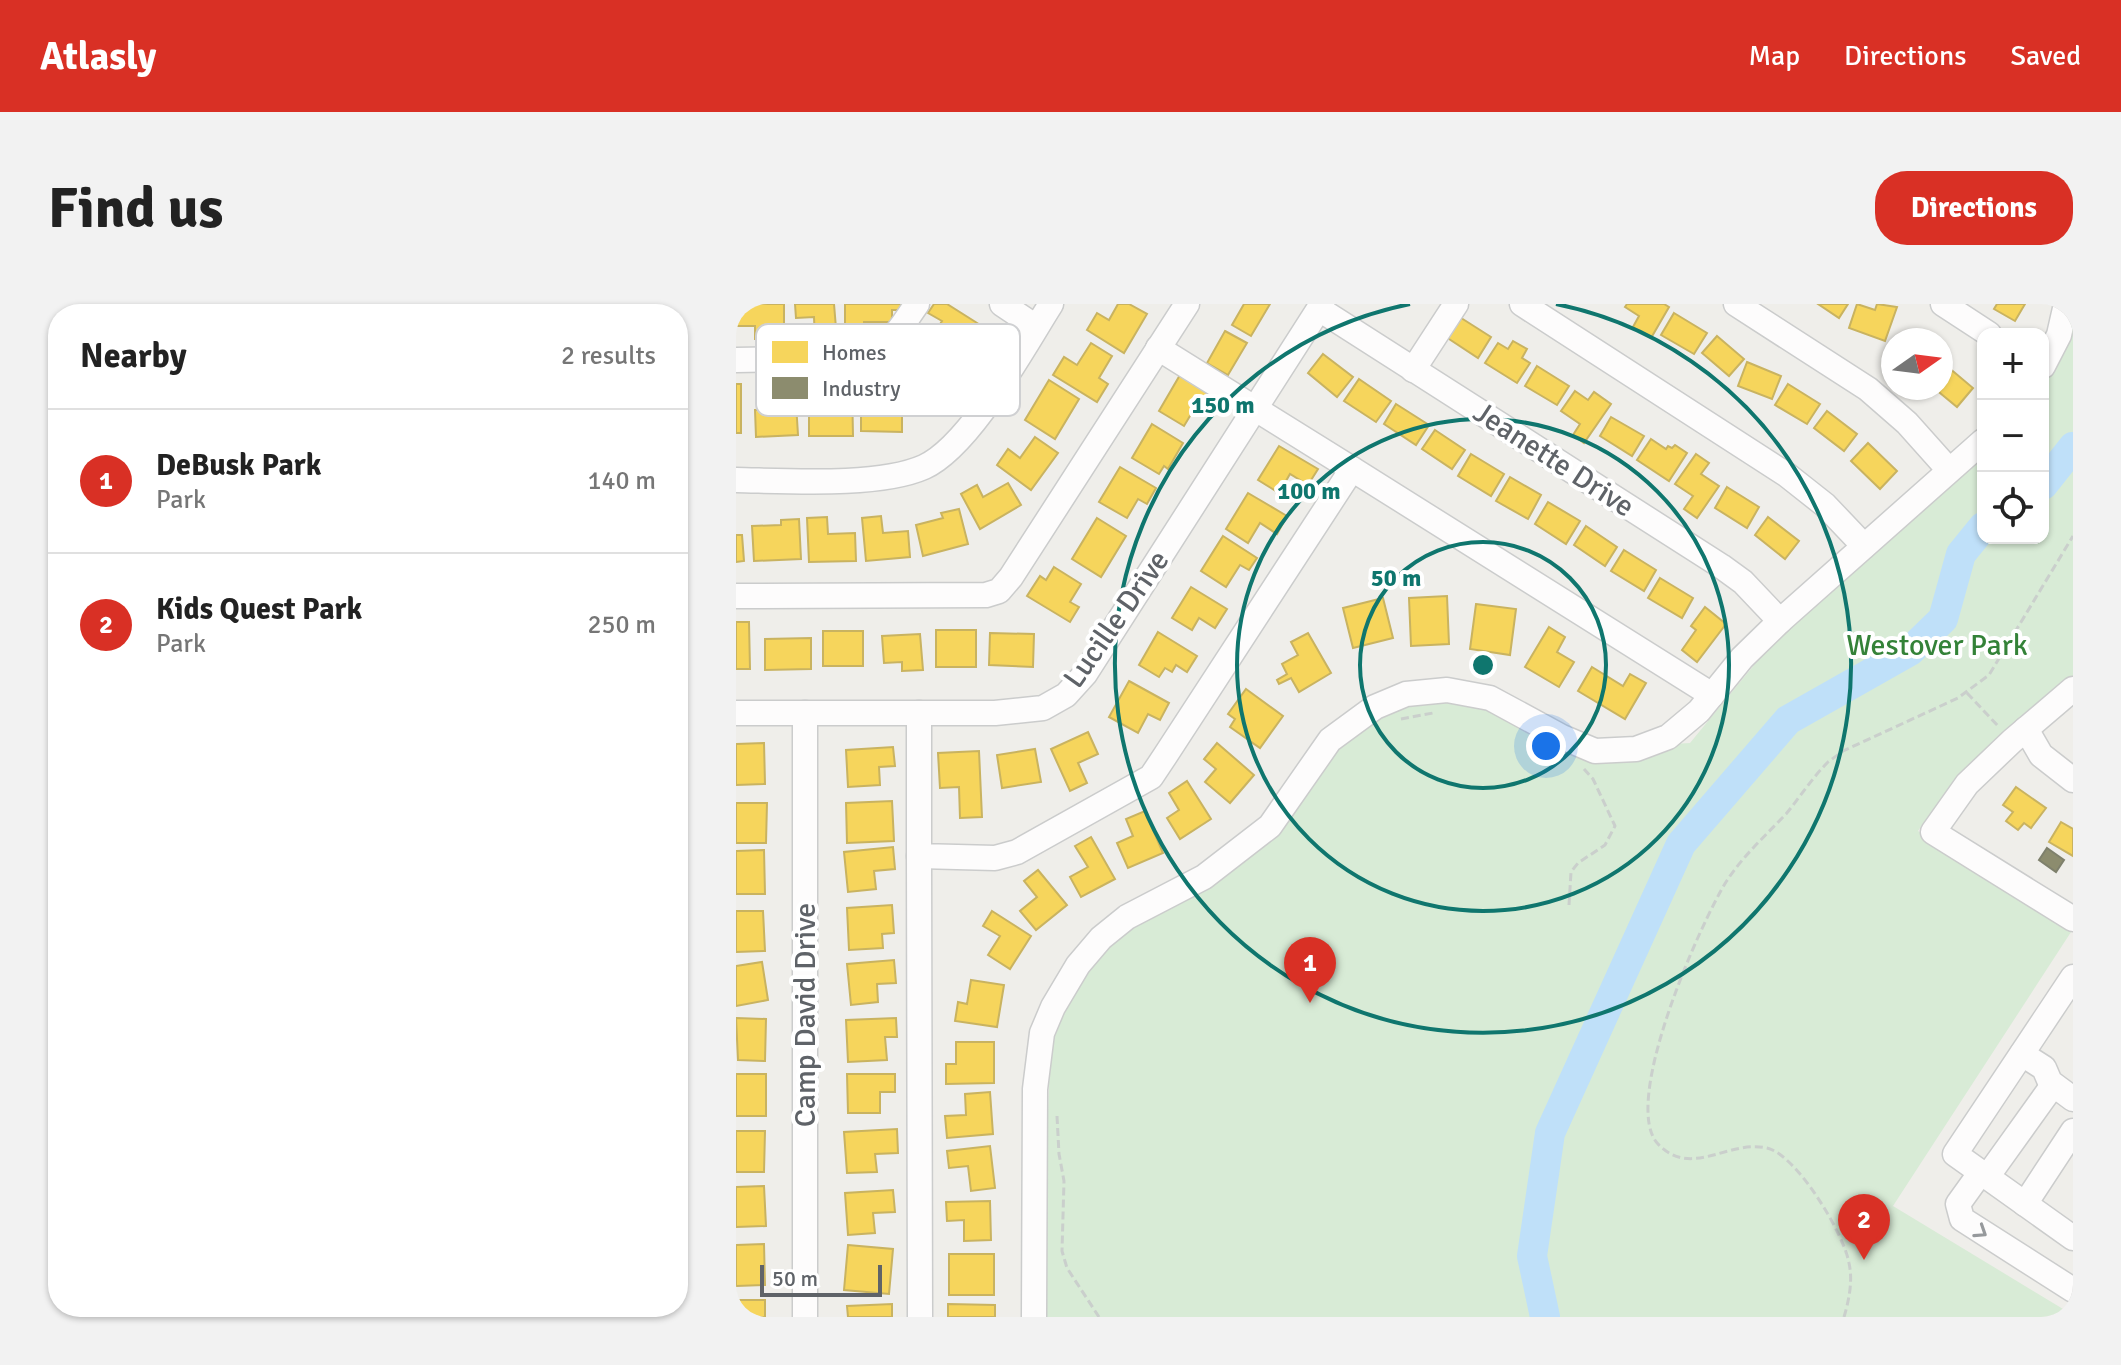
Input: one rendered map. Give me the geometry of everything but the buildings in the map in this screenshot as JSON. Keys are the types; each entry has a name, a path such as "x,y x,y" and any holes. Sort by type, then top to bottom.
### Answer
{"street":[{"path":"903,324 917,304"},
{"path":"1002,304 1036,327"},
{"path":"1020,352 1051,304"},
{"path":"736,596 986,595 999,591 1020,564 1187,304"},
{"path":"1413,370 1456,304"},
{"path":"1522,304 1787,475 1825,505 1864,546"},
{"path":"1736,304 1868,389 1907,423 1949,470"},
{"path":"1943,304 1980,328"},
{"path":"2049,354 2059,335 2066,304"},
{"name":"Jeanette Drive","path":"1320,306 1413,370 1721,566 1743,582 1780,621"},
{"name":"Lucille Drive","path":"736,713 995,713 1043,708 1066,695 1085,674 1320,306"},
{"path":"1158,348 1712,695"},
{"path":"736,360 756,360"},
{"path":"736,480 886,478 926,466 967,434 979,416"},
{"path":"1034,1317 1035,1089 1042,1033 1072,976 1101,938 1127,917 1204,877 1270,826 1330,740 1375,707 1406,694 1447,690 1490,698 1595,751 1636,749 1668,737 1699,711 1742,658 1780,621 1977,446"},
{"path":"919,856 995,858 1017,852 1151,777 1352,469"},
{"path":"2073,689 1967,784 1933,832 2073,919"},
{"name":"Camp David Drive","path":"805,713 805,1317"},
{"path":"919,713 920,1317"},
{"path":"2019,735 2073,780"},
{"path":"2073,977 1955,1154 2073,1238"},
{"path":"2022,1054 2044,1068 2053,1085 2073,1099"},
{"path":"2053,1085 1958,1204 1962,1219 2073,1290"},
{"path":"2025,1204 2073,1131"}],"path":[{"path":"1844,1317 1850,1285 1843,1241 1814,1193 1788,1160 1776,1151 1763,1147 1747,1147 1695,1160 1684,1159 1658,1145 1653,1136 1648,1116 1654,1068 1674,994 1705,919 1739,864 1828,762 1843,751 1967,693 1989,675 2073,536"},
{"path":"1967,693 2019,735"},
{"path":"1391,723 1438,712"},
{"path":"1569,905 1571,872 1578,863 1605,845 1615,826 1593,779 1583,767 1591,769"},
{"path":"1056,1108 1064,1181 1062,1251 1067,1268 1099,1317"}],"green space":[{"name":"Westover Park","path":"2073,311 2073,676 1971,768 1918,831 2073,929 1893,1206 2073,1317 1046,1317 1043,1247 1051,1030 1101,954 1141,919 1176,901 1361,724 1409,702 1469,700 1569,750 1690,743 1773,642 1885,539 1977,464 1977,544 2049,544 2049,369 2067,338"}],"waterway":[{"path":"2049,477 2073,447"},
{"path":"1545,1317 1532,1256 1550,1133 1681,844 1788,720 1910,651 1943,619 1961,554 1977,534"}],"place":[{"name":"DeBusk Park","path":"1310,1003"},
{"name":"Kids Quest Park","path":"1864,1260"}]}
